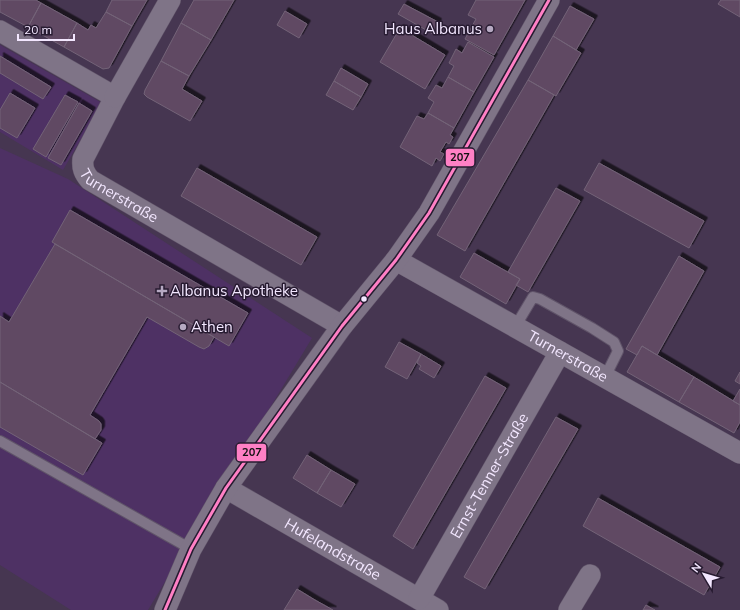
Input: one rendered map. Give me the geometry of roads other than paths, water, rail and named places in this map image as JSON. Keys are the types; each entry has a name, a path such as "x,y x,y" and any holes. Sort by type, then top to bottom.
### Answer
{"street":[{"name":"Turnerstraße","path":"170,0 115,97 86,152 82,166 85,174 90,180 342,326"},
{"path":"165,610 191,549 226,488 342,326 396,260 429,213 549,0"},
{"path":"0,31 115,97"},
{"name":"Turnerstraße","path":"396,260 740,453"},
{"name":"Ernst-Tenner-Straße","path":"419,600 560,352"},
{"name":"Hufelandstraße","path":"226,488 438,610"},
{"path":"569,610 590,575"}],"lane":[{"path":"515,327 533,297 540,299 614,342 618,351 605,377"},
{"path":"0,441 191,549"}],"place":[{"name":"Haus Albanus","path":"490,29"},
{"name":"Albanus Apotheke","path":"162,291"},
{"name":"Athen","path":"183,327"}]}
